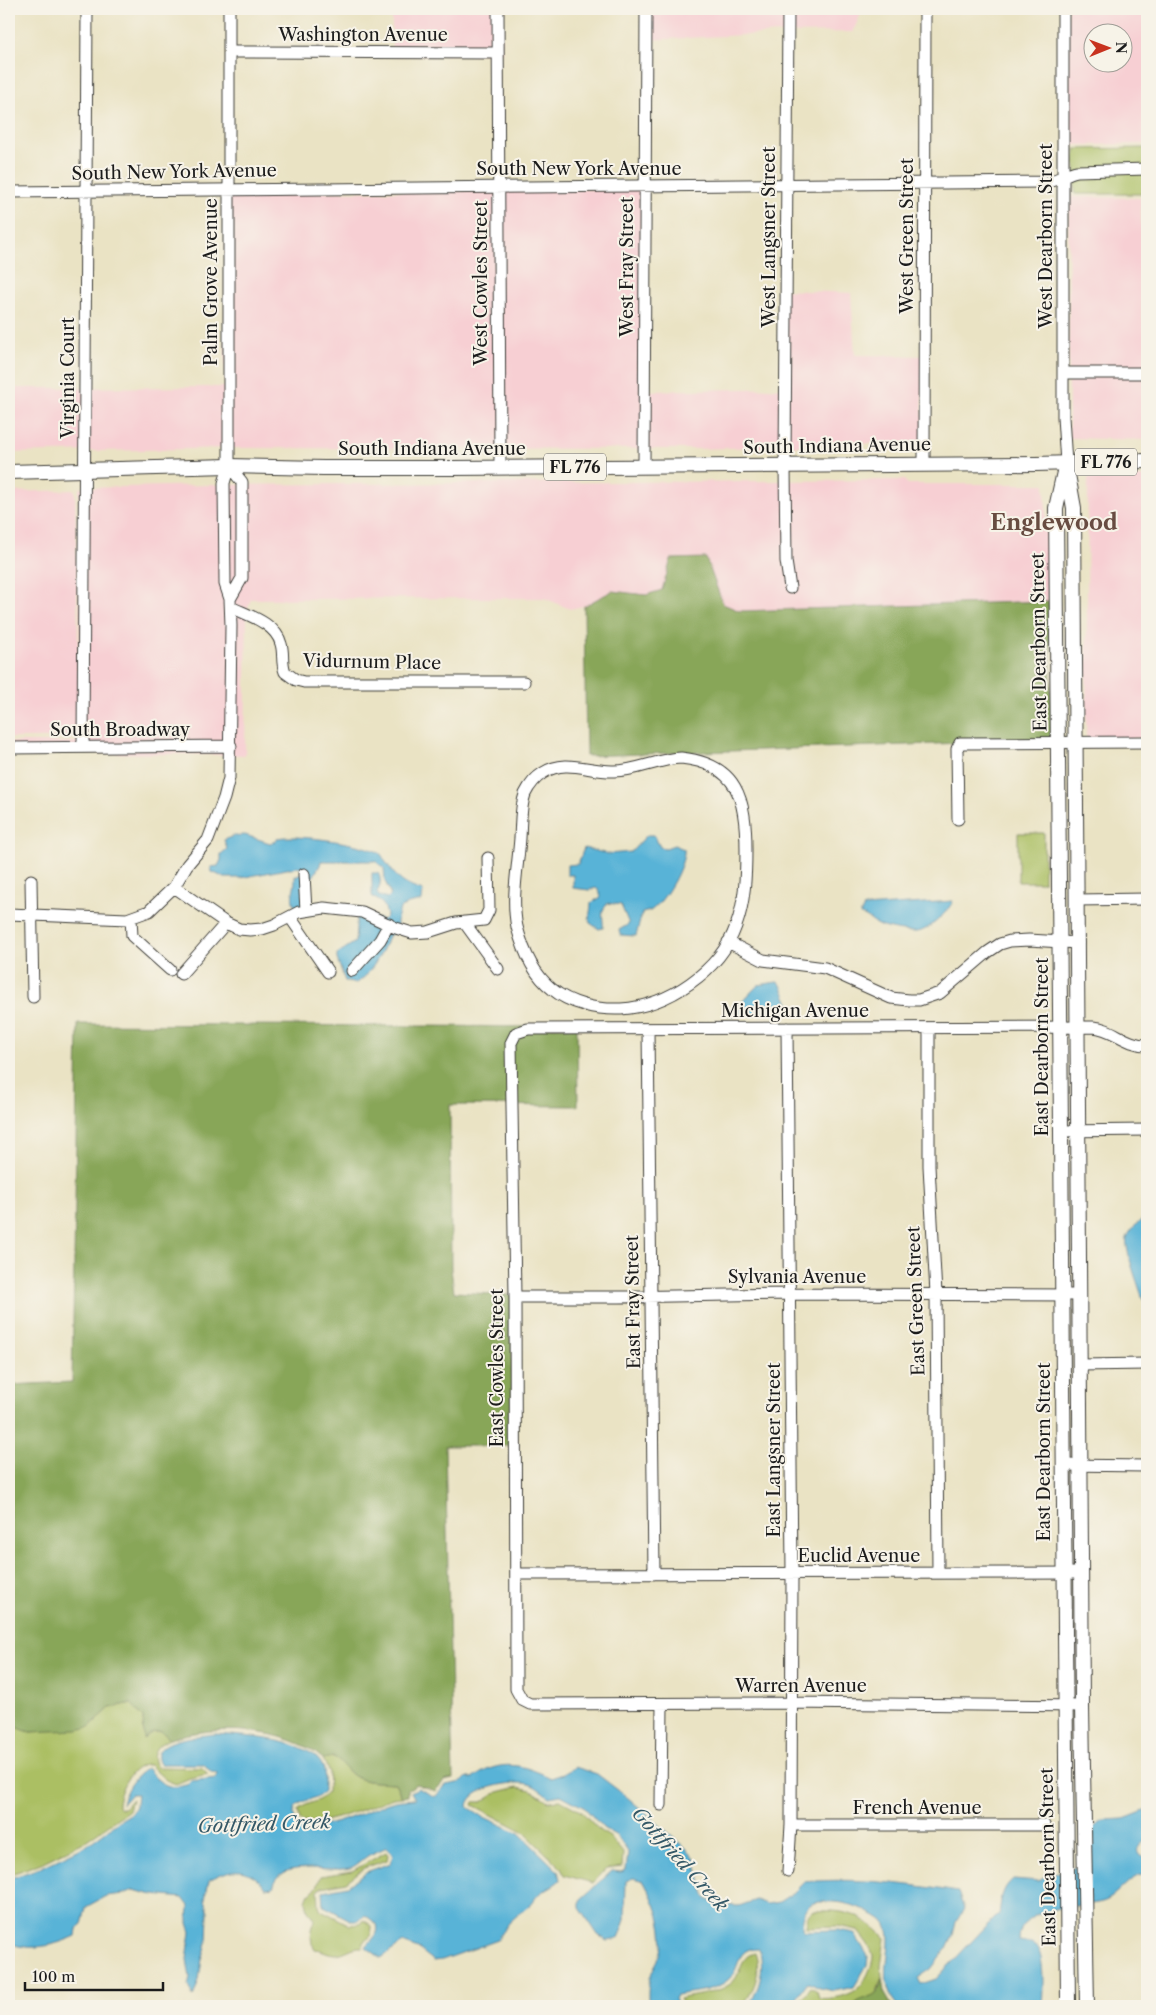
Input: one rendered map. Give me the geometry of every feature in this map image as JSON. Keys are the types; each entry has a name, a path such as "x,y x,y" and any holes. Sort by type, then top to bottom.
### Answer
{"main road":[{"name":"FL 776","path":"1066,463 1147,461"},
{"name":"South Indiana Avenue","path":"9,472 229,466 324,468 1066,463"},
{"name":"East Dearborn Street","path":"1066,463 1056,508 1061,1027 1064,1706 1068,2006"},
{"name":"East Dearborn Street","path":"1066,463 1074,508 1077,742 1079,1295 1082,1466 1082,1706 1087,2006"}],"street":[{"name":"Virginia Court","path":"83,747 87,9"},
{"name":"Palm Grove Avenue","path":"131,918 149,911 174,887 187,865 202,849 212,831 229,778 231,746 230,603 224,584 224,483 229,466 229,9"},
{"name":"West Cowles Street","path":"498,9 500,467"},
{"name":"West Fray Street","path":"644,466 646,9"},
{"name":"West Langsner Street","path":"785,465 788,9"},
{"name":"West Green Street","path":"924,464 925,9"},
{"name":"West Dearborn Street","path":"1063,9 1063,373 1066,463"},
{"name":"Washington Avenue","path":"229,52 498,52"},
{"name":"South New York Avenue","path":"9,192 1047,182 1057,181 1078,171 1147,169"},
{"path":"1063,373 1147,373"},
{"path":"785,465 786,561 790,588"},
{"path":"229,466 242,482 242,578 230,603"},
{"name":"Vidurnum Place","path":"230,603 276,632 282,644 285,672 298,681 378,683 431,681 524,682"},
{"path":"958,819 957,749 960,743 1147,742"},
{"name":"South Broadway","path":"9,748 231,746"},
{"path":"673,758 700,761 717,768 726,775 740,797 746,826 742,902 736,926 728,942 711,964 686,987 659,1001 616,1009 595,1007 570,1000 556,992 538,974 529,960 520,938 516,914 515,893 522,805 530,786 542,773 561,766 573,765 614,771 636,769 673,758"},
{"path":"174,887 226,923 239,929 262,929 306,911 324,908 354,910 375,916 403,930 422,933 464,922 484,920 489,910 488,858"},
{"path":"304,874 306,911"},
{"path":"31,880 33,997"},
{"path":"1077,900 1147,899"},
{"path":"9,914 88,919 131,918 132,936 176,972 226,923"},
{"path":"290,917 328,972"},
{"path":"464,922 498,969"},
{"path":"352,971 380,940 389,924"},
{"path":"728,942 764,960 825,968 891,998 910,1000 919,1000 940,993 1000,944 1010,941 1029,940 1078,943"},
{"name":"Michigan Avenue","path":"514,1035 521,1030 528,1029 1098,1027 1127,1042 1147,1045"},
{"name":"East Langsner Street","path":"788,1028 792,1573 791,1826 788,1871"},
{"name":"East Green Street","path":"929,1028 930,1195 936,1294 938,1573"},
{"name":"East Fray Street","path":"648,1029 654,1574"},
{"name":"East Cowles Street","path":"514,1035 511,1050 515,1297 516,1689 522,1700"},
{"path":"1061,1131 1147,1130"},
{"name":"Sylvania Avenue","path":"515,1297 791,1294 1079,1295"},
{"path":"1080,1365 1147,1364"},
{"path":"1063,1465 1147,1466"},
{"name":"Euclid Avenue","path":"516,1574 1081,1573"},
{"name":"Warren Avenue","path":"522,1700 530,1704 792,1703 1082,1706"},
{"path":"660,1805 662,1704"},
{"name":"French Avenue","path":"791,1826 1044,1825"}],"shaded area":[{"path":"392,9 500,9 502,53 392,56"},
{"path":"649,9 863,9 853,32 781,33 648,40"},
{"path":"1068,9 1147,9 1147,144 1075,145 1070,149 1072,197 1141,198 1142,319 1147,323 1147,440 1069,438"},
{"path":"645,189 645,391 784,388 784,290 851,293 855,355 922,356 923,442 696,449 232,448 9,453 9,388 225,387 225,193"},
{"path":"1147,477 1147,738 1086,739 1088,478"},
{"path":"904,480 908,484 1045,484 1049,601 740,611 723,604 706,559 671,559 663,590 646,595 612,591 584,606 570,609 544,598 251,599 247,611 245,755 9,752 9,742 80,742 79,488 212,485"},
{"path":"75,490 80,738 9,738 9,492"}],"green space":[{"path":"1147,148 1147,319 1146,194 1075,194 1075,149"},
{"path":"706,558 723,604 740,611 1049,601 1052,740 586,756 584,606 612,591 646,595 662,590 671,559"},
{"path":"1018,833 1044,833 1044,882 1018,882"},
{"path":"78,1024 577,1027 578,1106 450,1105 451,1269 454,1292 512,1295 513,1446 445,1446 453,1779 444,1781 435,1791 416,1784 408,1790 408,1796 402,1797 395,1783 372,1782 360,1779 351,1774 333,1757 323,1759 308,1748 291,1740 249,1731 207,1731 170,1739 161,1731 152,1733 144,1739 143,1718 131,1703 110,1708 89,1727 77,1730 30,1732 9,1725 9,1385 72,1382"},
{"path":"132,1703 143,1718 145,1738 151,1733 161,1731 170,1739 158,1746 154,1753 153,1757 156,1767 202,1768 208,1774 190,1778 176,1784 166,1780 149,1765 137,1768 127,1779 120,1793 118,1806 124,1808 132,1799 129,1810 84,1842 41,1863 9,1875 9,1725 30,1732 89,1727 110,1708"},
{"path":"326,1757 339,1761 356,1778 372,1782 395,1783 402,1797 393,1798 333,1819 310,1822 300,1821 298,1810 320,1799 328,1792 329,1772 323,1759"},
{"path":"518,1787 531,1790 548,1801 560,1800 582,1812 600,1831 610,1837 623,1853 622,1867 606,1869 593,1883 564,1875 561,1868 523,1831 473,1805 474,1802 482,1802 498,1792"},
{"path":"386,1852 388,1855 387,1860 364,1868 346,1882 322,1887 318,1890 321,1910 350,1925 361,1924 364,1920 372,1926 371,1936 362,1947 339,1954 315,1949 311,1935 315,1921 308,1910 306,1901 308,1895 317,1887 321,1876 352,1871"},
{"path":"813,1911 835,1911 861,1918 885,1938 881,1966 882,1977 876,1993 872,1997 856,2002 854,2006 796,2006 811,1987 817,1991 819,1998 838,1997 853,1992 865,1980 873,1960 871,1949 857,1930 838,1926 806,1927 808,1915"},
{"path":"755,1953 758,1967 756,1981 742,2006 683,2006 679,1999 711,1992 729,1985 737,1976 745,1958"},
{"path":"882,1977 884,1992 892,2006 854,2006 856,2002 874,1995 879,1989"}],"water":[{"path":"245,835 270,843 278,838 299,837 358,845 370,849 380,854 401,880 423,891 422,901 408,904 400,909 397,919 397,931 388,936 380,955 366,976 356,983 345,981 337,954 355,942 357,913 383,920 387,916 384,905 372,896 372,873 378,873 380,878 377,893 379,896 388,898 391,895 385,881 384,868 375,861 321,861 313,877 305,877 306,897 298,911 292,897 295,876 298,876 303,871 301,868 297,867 240,878 225,878 212,872 211,867 218,866 221,854 227,849 224,840 233,836"},
{"path":"647,835 654,835 660,847 666,848 674,845 684,849 682,864 673,883 656,907 642,913 636,936 620,935 619,930 629,924 621,905 608,903 605,906 603,928 599,929 590,923 589,918 591,903 601,897 599,890 596,888 589,890 573,888 573,875 567,875 567,865 578,864 584,848 608,854 631,852"},
{"path":"953,901 947,911 931,926 915,932 877,925 860,915 864,907"},
{"path":"780,983 789,1003 793,1007 792,1012 731,1016 726,1014 727,1010 734,1010 758,985"},
{"path":"1147,1215 1147,1300 1143,1299 1132,1268 1127,1238 1130,1231"},
{"name":"Gottfried Creek","path":"215,1734 275,1740 291,1744 316,1757 324,1770 324,1791 297,1805 294,1815 296,1824 306,1827 330,1824 392,1802 415,1799 411,1792 418,1788 435,1797 446,1785 462,1782 467,1777 472,1779 492,1768 511,1765 530,1769 551,1778 575,1767 597,1774 685,1847 695,1859 707,1899 718,1905 739,1906 756,1900 767,1904 779,1902 793,1893 804,1882 843,1880 881,1882 958,1892 964,1909 956,1922 947,1948 931,1969 918,1978 921,1984 936,1979 999,1915 1004,1891 1013,1879 1039,1881 1049,1872 1054,1873 1071,1869 1090,1857 1091,1830 1103,1820 1124,1819 1147,1810 1147,1840 1140,1845 1138,1853 1147,1859 1147,1874 1132,1880 1102,1902 1052,1910 1028,1920 1021,1929 1019,1941 1033,1945 1040,1953 1043,1976 1042,2006 897,2005 890,1995 887,1983 889,1938 883,1921 858,1907 845,1903 819,1902 810,1905 805,1911 802,1928 804,1931 838,1930 854,1933 868,1956 867,1965 854,1987 834,1991 819,1988 810,1983 806,1984 791,2006 748,2006 756,1993 760,1978 762,1964 759,1948 746,1951 742,1955 733,1974 724,1983 704,1990 676,1995 674,1999 677,2006 649,2006 650,1980 660,1955 662,1936 659,1916 644,1881 633,1878 626,1881 625,1920 618,1939 608,1941 598,1935 580,1908 580,1900 612,1871 621,1872 626,1870 628,1852 617,1836 603,1828 585,1808 561,1795 549,1797 532,1785 513,1783 493,1786 475,1794 470,1800 468,1807 484,1817 519,1833 558,1871 560,1880 539,1894 530,1905 516,1916 503,1930 498,1940 442,1960 434,1961 420,1950 403,1943 381,1958 366,1947 376,1934 377,1924 365,1915 359,1921 352,1921 324,1906 323,1891 348,1886 366,1872 391,1863 393,1854 387,1847 369,1855 350,1868 306,1868 285,1872 278,1878 273,1887 266,1888 253,1876 240,1871 226,1873 209,1880 205,1899 208,1911 207,1944 193,1997 188,1986 190,1978 187,1959 191,1932 188,1923 189,1906 183,1898 154,1895 133,1890 124,1894 106,1896 86,1907 82,1925 77,1929 76,1936 60,1942 34,1947 17,1946 9,1943 9,1879 42,1867 86,1846 132,1813 136,1806 137,1794 131,1794 122,1804 124,1798 131,1784 147,1768 165,1785 176,1787 189,1784 190,1781 216,1778 217,1773 211,1772 204,1764 160,1764 158,1756 161,1749 177,1740"}],"district":[{"name":"Englewood","path":"1054,522"}]}
